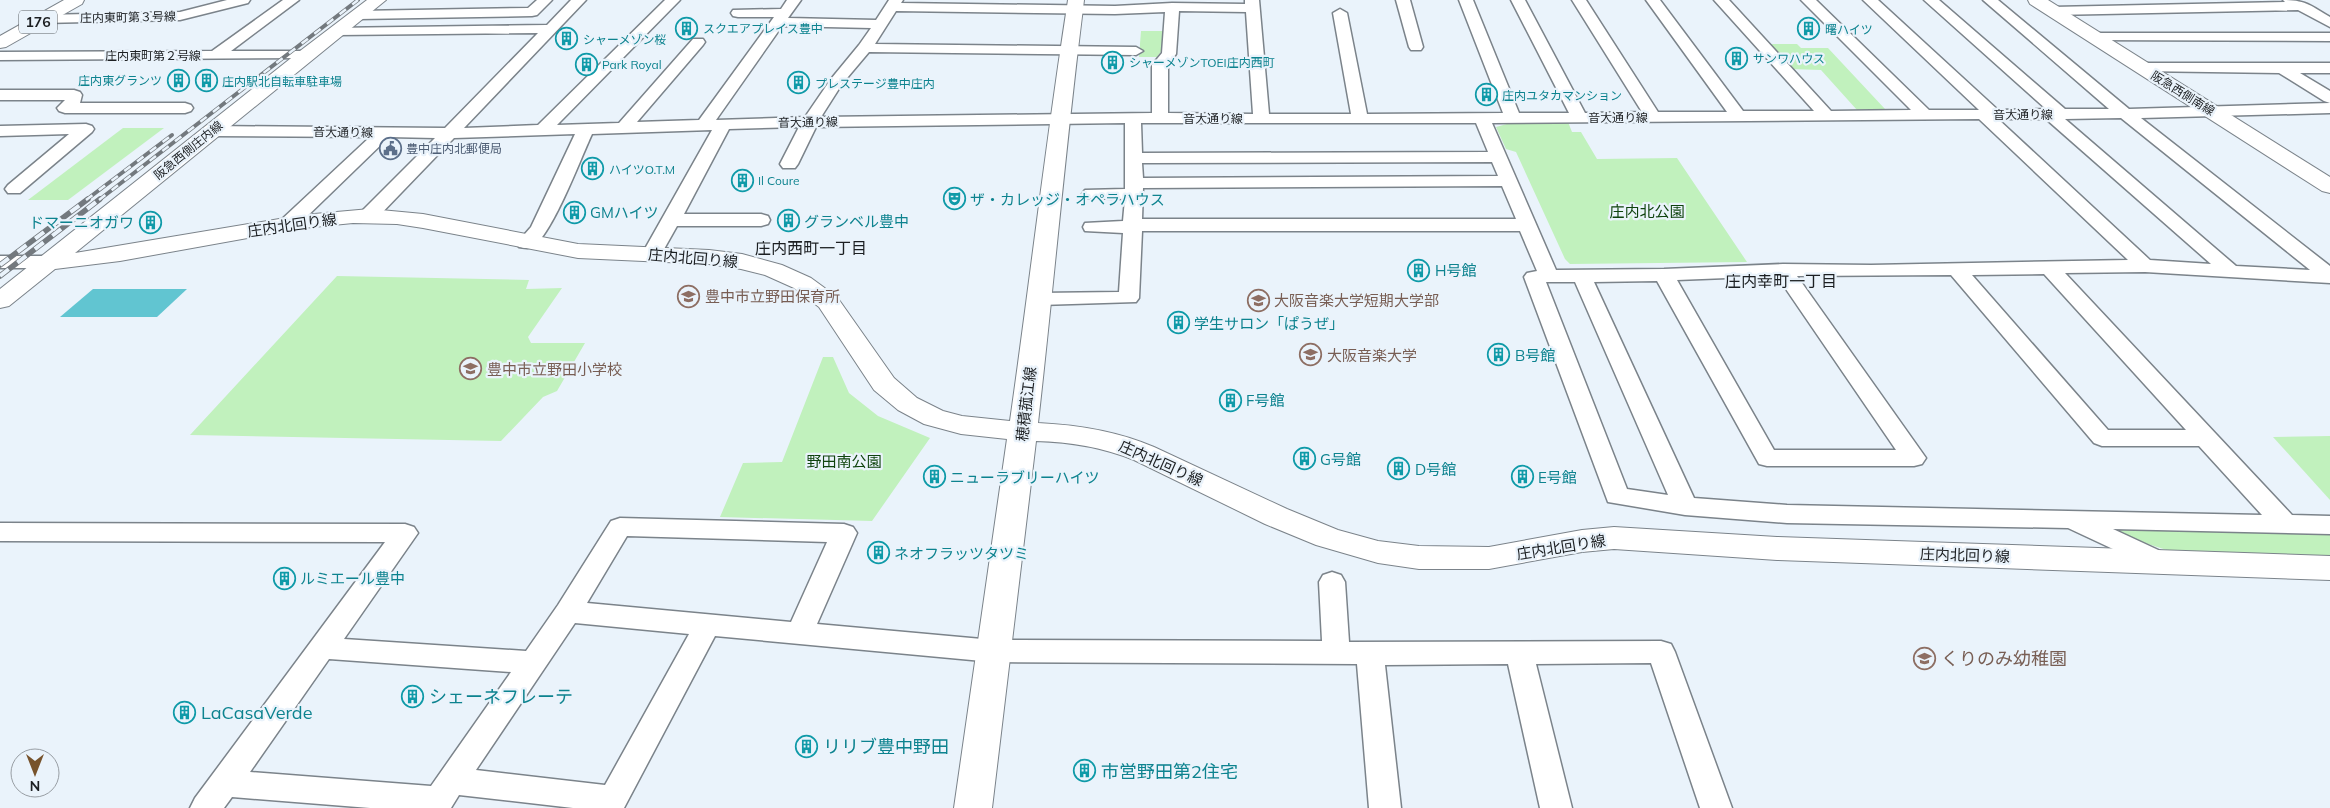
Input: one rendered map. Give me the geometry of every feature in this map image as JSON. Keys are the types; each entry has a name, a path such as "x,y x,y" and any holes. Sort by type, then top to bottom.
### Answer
{"main road":[{"name":"176","path":"0,43 76,0"},
{"name":"阪急西側庄内線","path":"0,301 306,55 378,0"},
{"name":"阪急西側南線","path":"2036,0 2326,181"},
{"name":"穂積菰江線","path":"973,808 1040,299 1059,118 1075,5"},
{"name":"庄内北回り線","path":"50,262 103,257 288,224 368,216 433,221 526,243 593,252 694,255 741,261 776,272 804,284 829,303 893,395 908,405 947,423 966,427 1068,434 1108,440 1140,452 1323,537 1378,552 1440,558 1490,558 1538,550 1574,541 1614,538 1765,548 2330,568"}],"street":[{"path":"216,55 292,0"},
{"path":"358,15 532,12 545,0"},
{"path":"368,216 579,0"},
{"path":"543,130 673,0"},
{"path":"704,125 794,0"},
{"path":"1403,0 1416,47"},
{"path":"1466,0 1513,118"},
{"path":"1518,0 1579,117"},
{"path":"1579,0 1653,117"},
{"path":"1653,0 1738,116"},
{"path":"1721,0 1827,116"},
{"path":"1808,0 1924,115"},
{"path":"1870,0 2145,266"},
{"path":"1931,0 2232,272"},
{"path":"1990,0 2124,113 2330,277"},
{"name":"庄内東町第３号線","path":"42,19 180,16 239,1"},
{"path":"2053,11 2296,3 2330,23"},
{"path":"789,164 810,122 836,82 865,48 893,4 1172,7 1253,4 1261,118"},
{"path":"1160,118 1160,65 1169,54 1172,7"},
{"path":"2184,8 2330,98"},
{"path":"738,13 781,18 880,24"},
{"path":"1340,13 1360,119"},
{"path":"337,31 551,29"},
{"path":"2094,37 2330,37"},
{"path":"623,128 698,42"},
{"path":"865,48 1136,51"},
{"name":"庄内東町第２号線","path":"0,56 306,55"},
{"path":"2144,68 2330,68"},
{"path":"0,95 74,95 73,102 65,108 187,107"},
{"name":"音大通り線","path":"212,131 450,133 723,124 1059,118 1360,119 1827,116 2214,112 2330,108"},
{"path":"1040,299 1128,298 1135,158 1132,148 1132,118"},
{"path":"1482,118 1500,156 1550,276"},
{"path":"652,254 710,152 723,124"},
{"path":"0,131 86,129 14,189"},
{"path":"526,243 539,229 586,129"},
{"path":"288,224 384,133"},
{"path":"1135,158 1500,156"},
{"path":"1091,194 1134,188 1510,181"},
{"path":"671,220 761,220"},
{"path":"1092,227 1529,225"},
{"path":"0,262 50,262"},
{"path":"2330,277 2145,266 1957,270 1783,270 1664,275 1534,277 1617,496 1686,506 1787,514 2330,525"},
{"path":"2050,268 2285,524"},
{"path":"1664,275 1767,458 1914,458 1783,270"},
{"path":"1957,270 2102,438 2206,438"},
{"path":"1582,276 1686,506"},
{"path":"2082,521 2104,537 2135,548 2160,562"},
{"path":"441,796 568,612 620,527 844,532 799,634"},
{"path":"0,532 405,533 206,808"},
{"path":"1332,582 1336,652"},
{"path":"568,612 993,651 1336,652 1370,654 1661,652 1716,808"},
{"path":"225,783 611,804 706,626"},
{"path":"323,648 532,662"},
{"path":"1519,652 1556,808"},
{"path":"1370,654 1385,808"}],"green space":[{"path":"1141,31 1165,31 1165,46 1157,57 1139,57"},
{"path":"1766,44 1797,44 1801,48 1828,48 1885,109 1857,110 1821,70 1790,69"},
{"name":"庄内北公園","path":"1514,122 1568,122 1572,132 1581,132 1597,159 1677,158 1747,262 1570,264 1565,259 1516,152 1506,149 1496,127"},
{"path":"123,128 164,128 68,200 28,200"},
{"path":"337,276 529,280 526,289 562,288 528,337 531,343 585,343 557,391 543,397 501,441 190,435"},
{"name":"野田南公園","path":"823,357 833,357 849,393 878,416 930,438 872,521 720,517 743,463 782,462"},
{"path":"2330,436 2330,500 2273,437"},
{"path":"2098,528 2330,531 2330,558 2176,553"}],"water":[{"path":"93,289 187,289 157,317 60,317"}],"railway":[{"path":"99,200 358,0"},
{"path":"86,200 172,135"},
{"path":"0,265 88,199"},
{"path":"0,276 100,199"}],"place":[{"name":"スクエアプレイス豊中","path":"687,28"},
{"name":"曙ハイツ","path":"1809,29"},
{"name":"シャーメゾン桜","path":"567,39"},
{"name":"サンワハウス","path":"1737,58"},
{"name":"シャーメゾンTOEI庄内西町","path":"1113,62"},
{"name":"Park Royal","path":"586,64"},
{"name":"庄内東グランツ","path":"178,80"},
{"name":"庄内駅北自転車駐車場","path":"206,81"},
{"name":"プレステージ豊中庄内","path":"799,83"},
{"name":"庄内ユタカマンション","path":"1486,95"},
{"name":"豊中庄内北郵便局","path":"390,148"},
{"name":"ハイツO.T.M","path":"593,169"},
{"name":"Il Coure","path":"742,180"},
{"name":"ザ・カレッジ・オペラハウス","path":"954,199"},
{"name":"GMハイツ","path":"574,212"},
{"name":"グランベル豊中","path":"788,221"},
{"name":"ドマーニオガワ","path":"150,222"},
{"name":"H号館","path":"1419,270"},
{"name":"豊中市立野田保育所","path":"689,296"},
{"name":"大阪音楽大学短期大学部","path":"1258,300"},
{"name":"学生サロン「ぱうぜ」","path":"1178,323"},
{"name":"大阪音楽大学","path":"1311,355"},
{"name":"B号館","path":"1499,355"},
{"name":"豊中市立野田小学校","path":"471,369"},
{"name":"F号館","path":"1230,400"},
{"name":"G号館","path":"1304,459"},
{"name":"D号館","path":"1399,469"},
{"name":"ニューラブリーハイツ","path":"934,477"},
{"name":"E号館","path":"1522,477"},
{"name":"ネオフラッツタツミ","path":"878,553"},
{"name":"ルミエール豊中","path":"284,578"},
{"name":"くりのみ幼稚園","path":"1925,658"},
{"name":"シェーネフレーテ","path":"413,696"},
{"name":"LaCasaVerde","path":"185,712"},
{"name":"リリブ豊中野田","path":"807,746"},
{"name":"市営野田第2住宅","path":"1085,771"}],"district":[{"name":"庄内西町一丁目","path":"811,248"},
{"name":"庄内幸町一丁目","path":"1781,281"}]}
